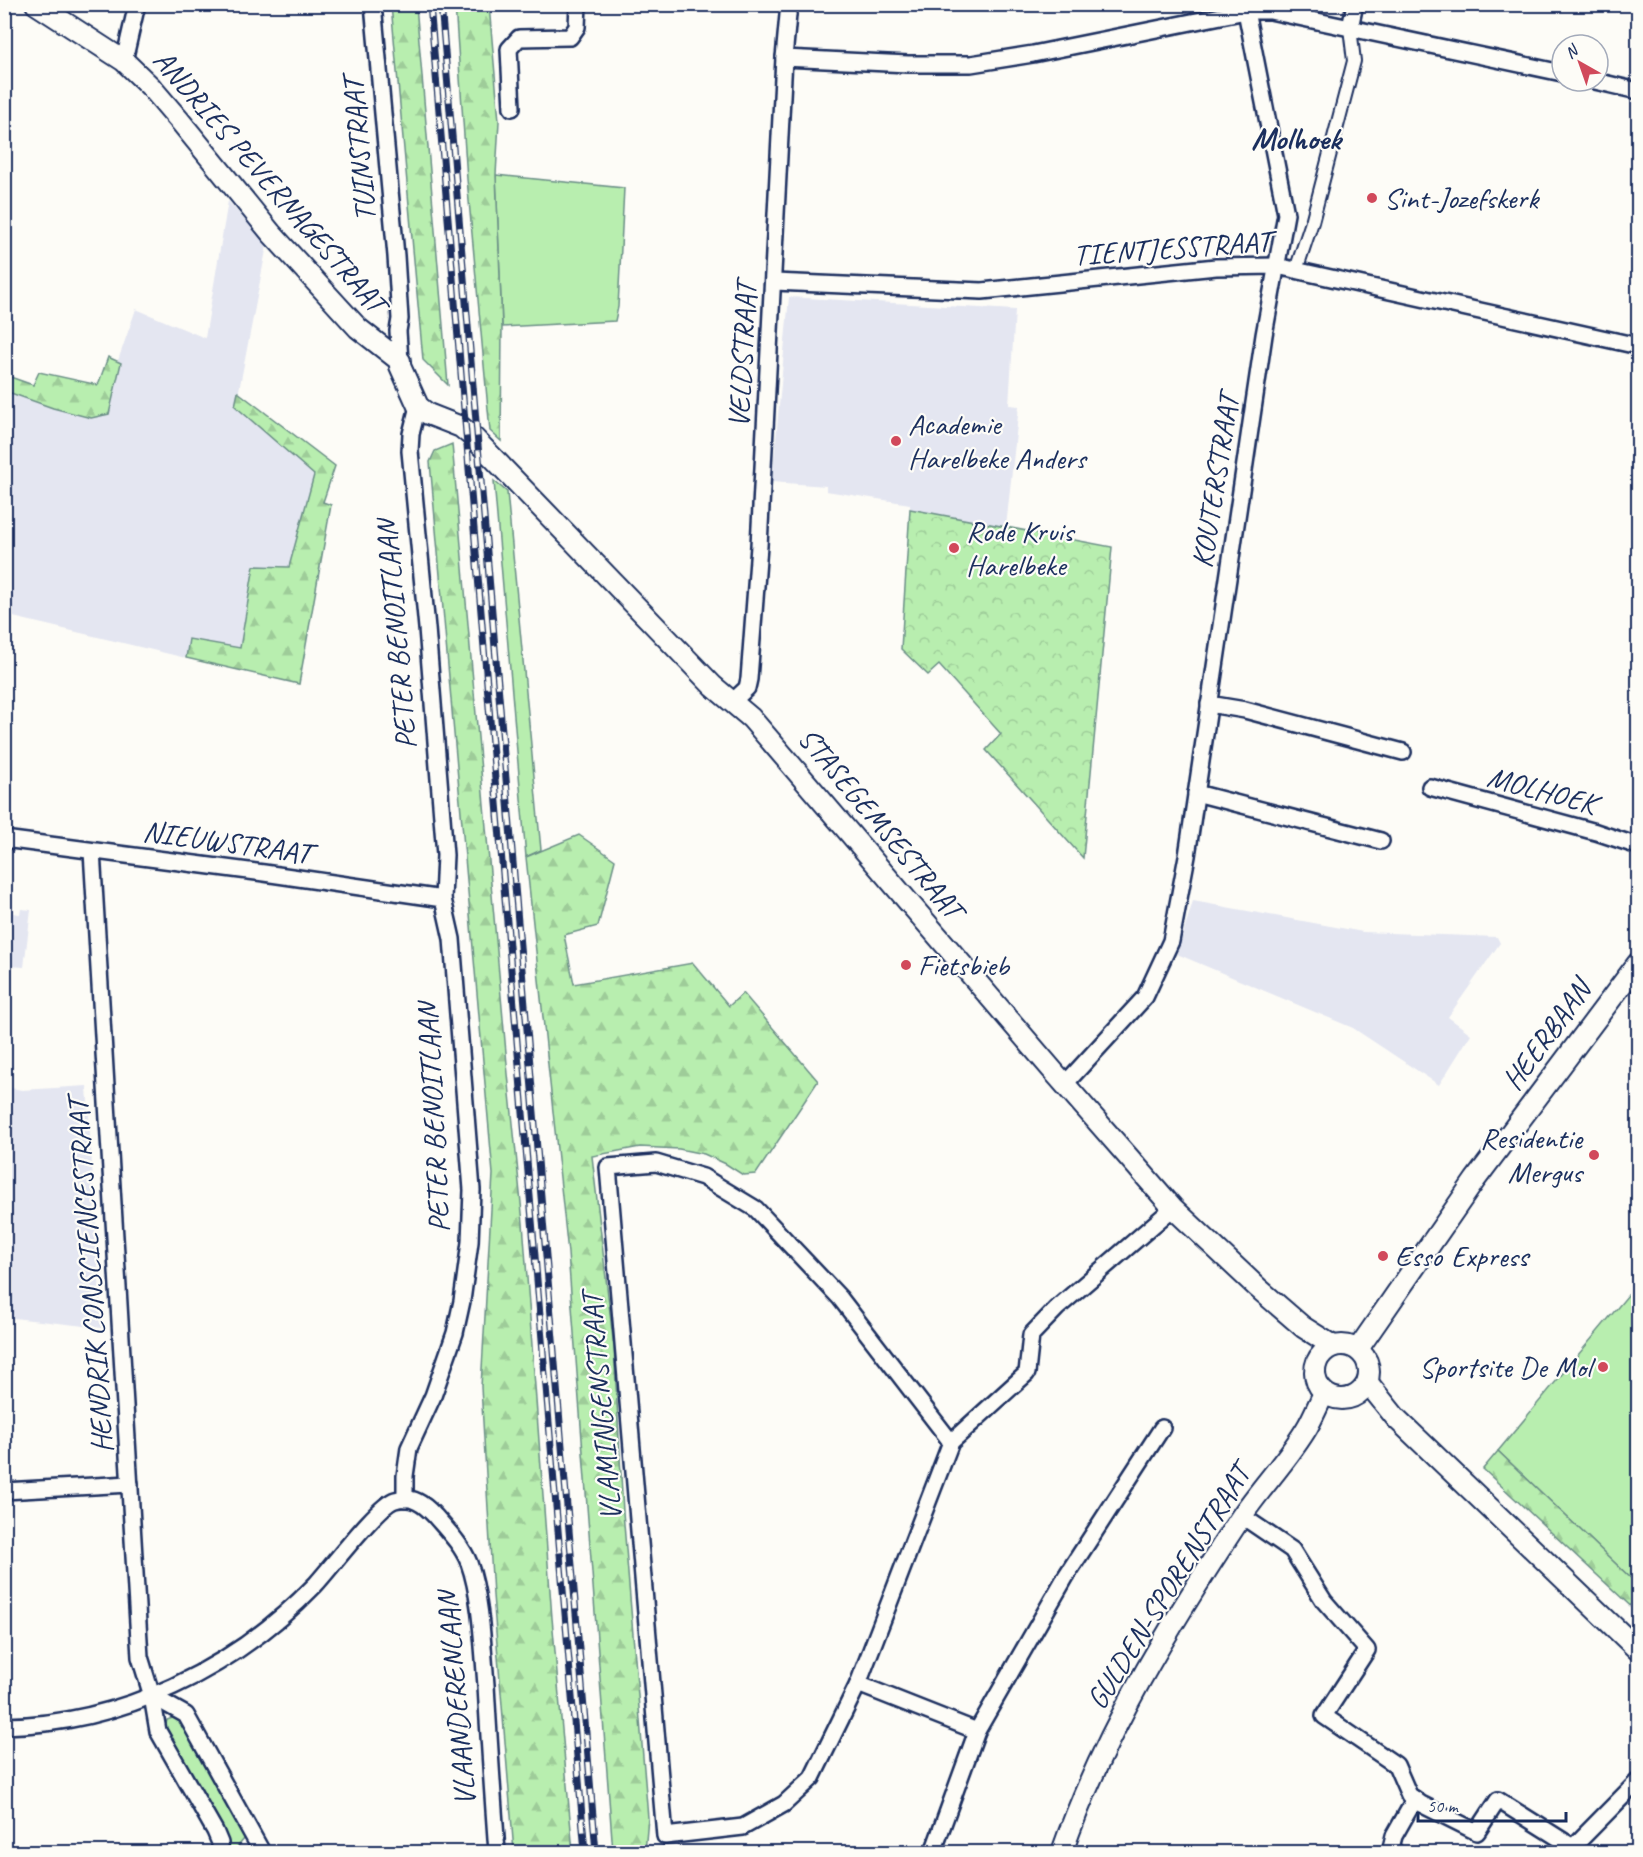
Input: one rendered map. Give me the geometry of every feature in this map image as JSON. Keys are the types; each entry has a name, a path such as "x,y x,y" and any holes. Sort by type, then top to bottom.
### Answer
{"street":[{"name":"ANDRIES PEVERNAGESTRAAT","path":"36,4 124,61 151,87 287,251 358,328 400,362"},
{"name":"ANDRIES PEVERNAGESTRAAT","path":"124,61 136,4"},
{"name":"TUINSTRAAT","path":"373,4 396,256 400,362"},
{"path":"512,108 509,49 519,38 570,37 577,27 578,4"},
{"name":"VELDSTRAAT","path":"732,702 747,688 749,679 759,546 784,58 789,4"},
{"path":"1296,270 1312,222 1354,61 1350,28 1355,4"},
{"path":"784,58 908,64 971,64 1033,54 1246,11 1270,10 1550,70"},
{"name":"KOUTERSTRAAT","path":"1065,1084 1145,997 1171,941 1187,856 1262,347 1286,214 1246,11"},
{"path":"1610,84 1638,91"},
{"name":"TIENTJESSTRAAT","path":"774,282 982,291 1216,267 1277,266 1638,346"},
{"path":"400,362 418,406"},
{"name":"STASEGEMSESTRAAT","path":"418,406 428,414 461,427 473,437 713,686 760,727 1173,1208 1258,1288 1304,1327 1326,1351"},
{"name":"PETER BENOITLAAN","path":"405,1499 409,1448 433,1396 455,1333 462,1301 470,1242 472,1190 452,939 443,899 445,855 410,452 411,434 418,406"},
{"path":"1209,704 1245,710 1403,752"},
{"name":"MOLHOEK","path":"1430,787 1596,832 1638,846"},
{"path":"1196,793 1381,841"},
{"name":"NIEUWSTRAAT","path":"4,840 264,873 443,899"},
{"name":"HENDRIK CONSCIENCESTRAAT","path":"92,851 140,1657 152,1696 158,1731 215,1831 220,1843 220,1852"},
{"name":"HEERBAAN","path":"1358,1349 1475,1180 1638,963"},
{"name":"VLAMINGENSTRAAT","path":"951,1442 840,1298 756,1209 703,1177 656,1163 608,1167 664,1836 743,1827 784,1804 812,1778 858,1684 951,1442 1027,1373 1031,1335 1058,1308 1173,1208"},
{"path":"1347,1393 1369,1370 1367,1360 1358,1349 1341,1345 1326,1351 1314,1372 1316,1383 1347,1393 1396,1418 1638,1650"},
{"name":"GULDEN-SPORENSTRAAT","path":"1062,1852 1075,1815 1103,1751 1145,1669 1242,1516 1308,1426 1347,1393"},
{"path":"933,1852 977,1731 1066,1576 1162,1428"},
{"path":"4,1491 130,1484"},
{"path":"4,1726 62,1720 110,1711 152,1696 199,1674 276,1621 314,1586 380,1510 390,1502 405,1499"},
{"name":"VLAANDERENLAAN","path":"405,1499 415,1500 425,1505 461,1547 469,1564 475,1588 483,1652 497,1852"},
{"path":"1242,1516 1292,1550 1324,1601 1367,1650 1323,1716 1396,1764 1409,1795 1415,1800 1477,1832 1498,1800 1573,1847 1638,1781"},
{"path":"858,1684 977,1731"},
{"path":"152,1696 186,1715 262,1852"},
{"path":"1390,1852 1394,1836 1415,1800"}],"shaded area":[{"path":"228,201 267,245 236,406 314,475 289,567 254,567 240,648 190,639 186,658 5,615 5,375 101,409 136,309 205,338"},
{"name":"Academie Harelbeke Anders","path":"789,297 1015,310 1009,405 1019,406 1006,527 910,509 910,504 826,491 826,486 772,482"},
{"path":"1193,901 1363,932 1497,937 1500,943 1448,1017 1471,1034 1439,1085 1353,1028 1177,954"},
{"path":"5,909 13,909 12,913 20,914 21,909 31,910 24,967 10,966 5,1006"},
{"path":"87,1086 102,1328 5,1317 5,1087 22,1090"}],"green space":[{"path":"391,5 416,5 448,385 423,360"},
{"path":"455,5 489,5 499,121 496,175 502,327 501,441 490,431 467,179"},
{"path":"496,175 624,188 618,307 615,321 502,327"},
{"path":"108,357 121,363 109,414 91,418 53,408 5,391 5,375 33,385 39,372 98,385"},
{"path":"238,392 335,466 323,502 331,505 299,684 186,658 189,639 240,648 254,566 289,567 314,475 235,406"},
{"path":"452,444 523,1223 552,1618 573,1852 514,1852 493,1595 481,1387 493,1174 430,462 435,451"},
{"path":"494,481 507,492 541,850 526,857"},
{"path":"910,509 1112,547 1083,858 986,750 1001,734 939,665 928,675 901,649"},
{"path":"579,835 615,860 598,926 564,935 574,984 693,963 729,1006 743,993 818,1081 756,1174 743,1175 704,1154 679,1149 640,1147 592,1156 614,1348 623,1512 648,1818 645,1852 613,1852 568,1253 526,857"},
{"name":"Sportsite De Mol","path":"1638,1283 1638,1585 1498,1451"},
{"path":"1498,1451 1638,1585 1638,1613 1483,1469"},
{"path":"175,1717 179,1720 245,1838 233,1852 225,1852 228,1840 165,1727 167,1720"}],"railway":[{"path":"430,4 585,1852"},
{"path":"441,4 596,1852"}],"place":[{"name":"Sint-Jozefskerk","path":"1372,198"},
{"name":"Academie Harelbeke Anders","path":"896,441"},
{"name":"Rode Kruis Harelbeke","path":"954,548"},
{"name":"Fietsbieb","path":"906,965"},
{"name":"Residentie Mergus","path":"1594,1155"},
{"name":"Esso Express","path":"1383,1256"},
{"name":"Sportsite De Mol","path":"1603,1367"}],"district":[{"name":"Molhoek","path":"1296,138"}]}
